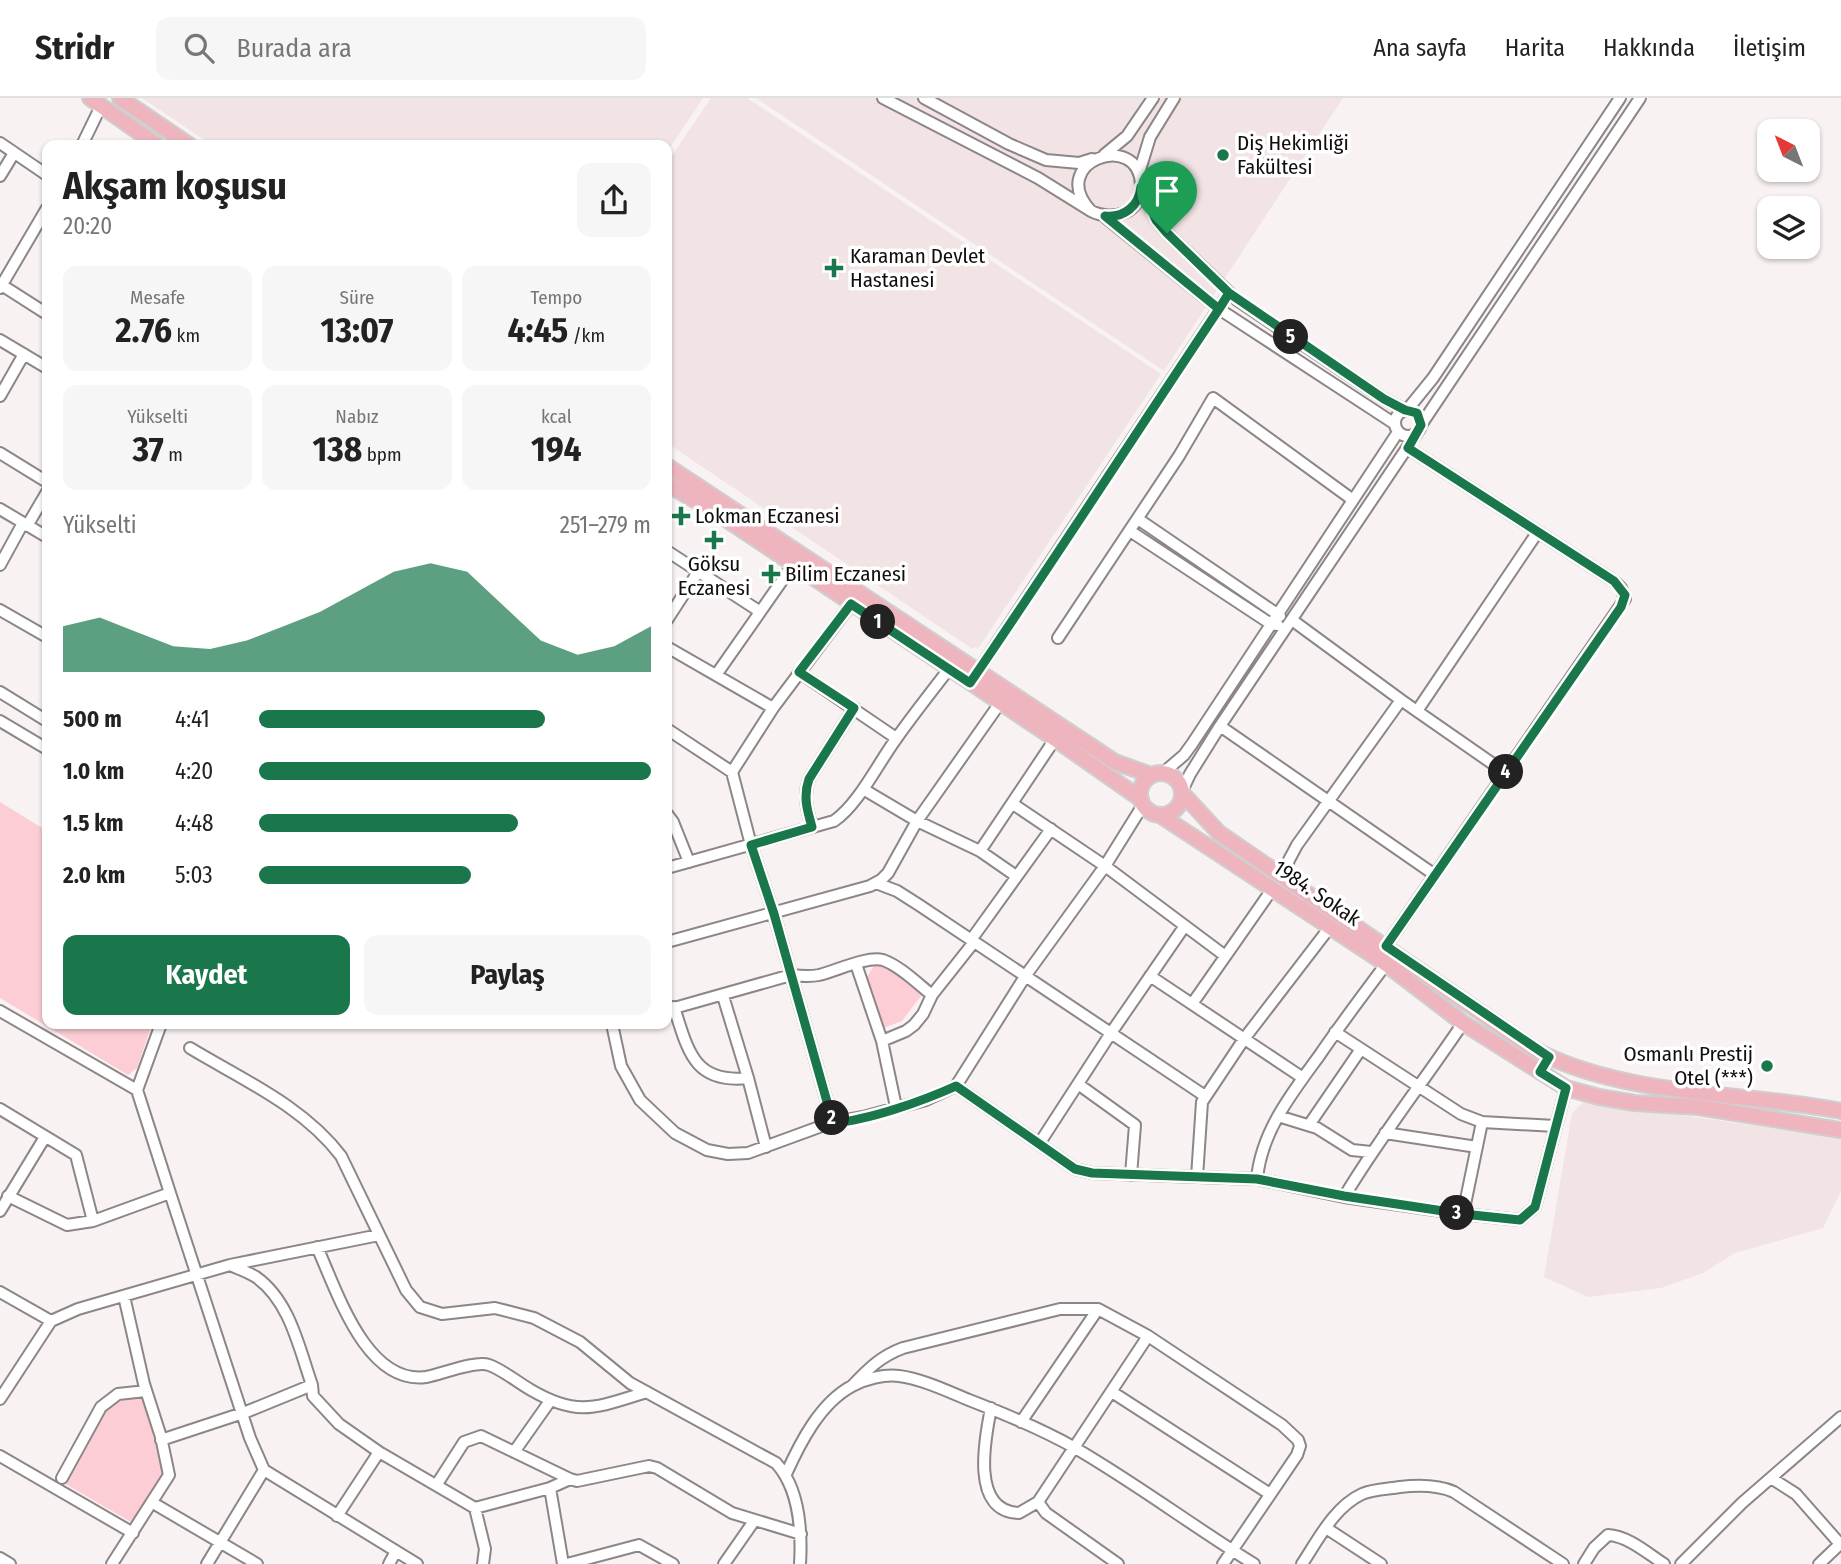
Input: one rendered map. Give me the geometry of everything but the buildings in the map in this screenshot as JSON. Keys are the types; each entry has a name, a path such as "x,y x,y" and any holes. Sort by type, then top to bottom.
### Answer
{"main road":[{"path":"120,98 182,140"},
{"path":"95,102 150,140"},
{"path":"672,469 974,677 1115,762 1172,776 1178,780 1182,792 1219,833 1549,1057 1597,1074 1682,1091 1798,1102 1841,1111"},
{"path":"672,487 718,513 949,669 974,677 1000,703 1055,738 1142,802 1153,814 1166,815 1177,808 1182,792"},
{"path":"1142,802 1142,786 1157,774"},
{"name":"1984. Sokak","path":"1160,815 1386,964 1463,1023 1566,1088 1599,1097 1698,1107 1841,1130"},
{"path":"1540,1072 1549,1057"}],"street":[{"path":"883,98 1038,178 1091,211 1105,216 1219,309 1405,436 1419,429"},
{"path":"924,98 1009,144 1046,160 1079,163 1099,157 1125,158 1139,173"},
{"path":"1091,211 1084,203 1079,184 1086,165 1127,136 1153,98"},
{"path":"1174,98 1150,137 1139,173 1141,187 1156,220 1229,293 1384,399 1417,413 1419,429"},
{"path":"1157,774 1192,744 1353,500 1396,428 1397,415 1406,410 1433,378 1620,98"},
{"path":"1182,792 1189,774 1220,726 1640,98"},
{"path":"84,140 95,102"},
{"path":"0,144 42,172"},
{"path":"0,176 14,153"},
{"path":"1105,216 1120,216 1129,211 1136,203 1141,187"},
{"path":"42,216 1,286 42,311"},
{"path":"974,677 1229,293"},
{"path":"0,340 42,365"},
{"path":"0,396 24,354"},
{"path":"1058,638 1179,456 1213,398 1353,500"},
{"path":"1386,946 1625,599 1621,588 1614,581 1408,448"},
{"path":"0,453 42,479"},
{"path":"0,565 42,499"},
{"path":"0,509 42,534"},
{"path":"1138,519 1278,612 1506,773"},
{"path":"1130,531 1271,624 1290,623"},
{"path":"1417,711 1537,533"},
{"path":"672,554 759,611"},
{"path":"716,675 793,565"},
{"path":"672,612 698,572"},
{"path":"732,772 772,708 851,604"},
{"path":"0,610 42,634"},
{"path":"672,651 772,708"},
{"path":"672,867 834,821 842,816 896,738 949,669"},
{"path":"799,672 896,738"},
{"path":"0,692 42,715"},
{"path":"1284,876 1291,854 1401,700"},
{"path":"672,941 876,883 888,873 917,821 1000,703"},
{"path":"812,827 806,807 809,779 854,708"},
{"path":"0,721 42,746"},
{"path":"1220,726 1435,875"},
{"path":"672,736 732,772 833,1123"},
{"path":"980,851 1055,738"},
{"path":"863,789 917,821 980,851 1016,876"},
{"path":"616,1029 621,1066 640,1100 675,1133 707,1150 727,1154 748,1153 833,1123 863,1118 926,1100 956,1086 1026,975 1105,866 1142,802"},
{"path":"1013,804 1105,866 1224,955"},
{"path":"672,821 690,862"},
{"path":"882,1041 906,1031 923,1014 932,995 1051,829"},
{"path":"876,883 897,891 1206,1096"},
{"path":"1192,1004 1273,888"},
{"path":"1039,1144 1111,1032 1184,927"},
{"path":"1197,1177 1202,1102 1244,1039 1330,927"},
{"path":"672,1008 723,996 791,975 819,975 880,959 891,964 932,995"},
{"path":"856,964 882,1041 896,1107"},
{"path":"1257,1179 1261,1152 1278,1116 1303,1077 1386,964"},
{"path":"1150,976 1303,1077"},
{"path":"723,996 766,1147"},
{"path":"0,1011 137,1090"},
{"path":"672,1012 688,1048 702,1069 721,1078 748,1078"},
{"path":"1344,1196 1371,1152 1463,1023"},
{"path":"159,1029 137,1090 242,1413 264,1471 417,1564"},
{"path":"1335,1032 1461,1114 1482,1122 1555,1126"},
{"path":"190,1048 288,1106 321,1132 341,1156 405,1290 420,1307 442,1314 495,1308 534,1318 580,1342 630,1383 776,1463 791,1485 804,1562"},
{"path":"1309,1125 1361,1049"},
{"path":"1078,1084 1135,1125 1131,1175"},
{"path":"956,1086 1075,1169 1092,1173 1257,1179 1344,1196 1520,1220 1535,1207 1566,1088"},
{"path":"0,1109 76,1155 93,1221"},
{"path":"1278,1116 1309,1125 1352,1150 1371,1152"},
{"path":"1463,1214 1482,1122"},
{"path":"1385,1133 1477,1147"},
{"path":"0,1211 45,1137"},
{"path":"8,1196 67,1225 93,1221 170,1192"},
{"path":"0,1399 51,1321 78,1309 230,1265 379,1235"},
{"path":"317,1247 352,1321 369,1350 381,1364 398,1374 420,1377 482,1364 489,1365 550,1401 581,1409 647,1392"},
{"path":"230,1265 255,1277 282,1306 312,1385 313,1396 338,1424 379,1452 437,1483 475,1508 485,1549 483,1564"},
{"path":"0,1292 51,1321"},
{"path":"112,1564 169,1475 124,1296"},
{"path":"786,1474 799,1446 816,1420 835,1399 886,1354 1060,1309 1098,1309 1148,1336 1282,1425 1298,1440 1300,1446 1297,1455 1223,1564"},
{"path":"1021,1422 1098,1309"},
{"path":"991,1408 985,1438 986,1488 993,1499 1011,1513 1018,1513 1038,1502 1148,1336"},
{"path":"852,1386 873,1379 897,1376 991,1408 1075,1448 1254,1564"},
{"path":"162,1440 242,1413 312,1385"},
{"path":"62,1478 101,1407 118,1394 146,1391"},
{"path":"1112,1392 1269,1494"},
{"path":"514,1452 550,1401"},
{"path":"1681,1564 1742,1503 1841,1417"},
{"path":"437,1483 464,1443 472,1437 481,1436 577,1481 649,1466 657,1468 732,1513 801,1534"},
{"path":"337,1516 379,1452"},
{"path":"0,1456 133,1533"},
{"path":"207,1564 264,1471"},
{"path":"1771,1478 1796,1494 1840,1544 1819,1564"},
{"path":"475,1508 550,1488 570,1479"},
{"path":"1302,1564 1326,1528 1350,1501 1365,1492 1411,1486 1444,1487 1563,1564"},
{"path":"550,1488 565,1564 639,1545 673,1564"},
{"path":"1038,1502 1050,1516 1118,1564"},
{"path":"153,1503 257,1564"},
{"path":"724,1564 754,1521"},
{"path":"1326,1528 1381,1564"},
{"path":"1584,1564 1594,1548 1608,1535 1615,1535 1631,1543 1664,1564"},
{"path":"1232,1550 1248,1564"},
{"path":"389,1564 397,1551"},
{"path":"0,1558 10,1564"}],"shaded area":[{"path":"142,98 703,98 672,144 672,140 205,140"},
{"name":"Karaman Devlet Hastanesi","path":"711,98 747,98 1161,374 979,647 971,648 672,446 672,156"},
{"path":"756,98 1343,98 1164,371"},
{"path":"0,802 42,828 42,1023 0,998"},
{"path":"876,962 881,962 924,992 902,1021 881,1029 866,979"},
{"path":"52,1029 150,1029 137,1068 128,1075"},
{"path":"1584,1101 1841,1138 1841,1191 1823,1228 1735,1253 1703,1273 1661,1288 1588,1297 1544,1277 1572,1113"},
{"path":"143,1395 163,1476 131,1522 64,1483 109,1405 121,1398"}],"place":[{"name":"Diş Hekimliği Fakültesi","path":"1223,155"},
{"name":"Karaman Devlet Hastanesi","path":"834,268"},
{"name":"Lokman Eczanesi","path":"681,516"},
{"name":"Göksu Eczanesi","path":"714,540"},
{"name":"Bilim Eczanesi","path":"771,574"},
{"name":"Osmanlı Prestij Otel (***)","path":"1767,1066"}],"route":[{"path":"1167,233 1156,220 1141,187 1136,203 1129,211 1120,216 1105,216 1219,309 1229,293 1384,399 1417,413 1421,421 1420,429 1408,448 1614,581 1625,595 1621,607 1386,946 1549,1057 1540,1072 1566,1088 1535,1207 1520,1220 1344,1196 1257,1179 1092,1173 1075,1169 956,1086 926,1100 863,1118 833,1123 774,914 751,845 812,827 806,807 809,779 854,708 799,672 851,604 970,683 1219,309 1229,293 1167,233"}]}
